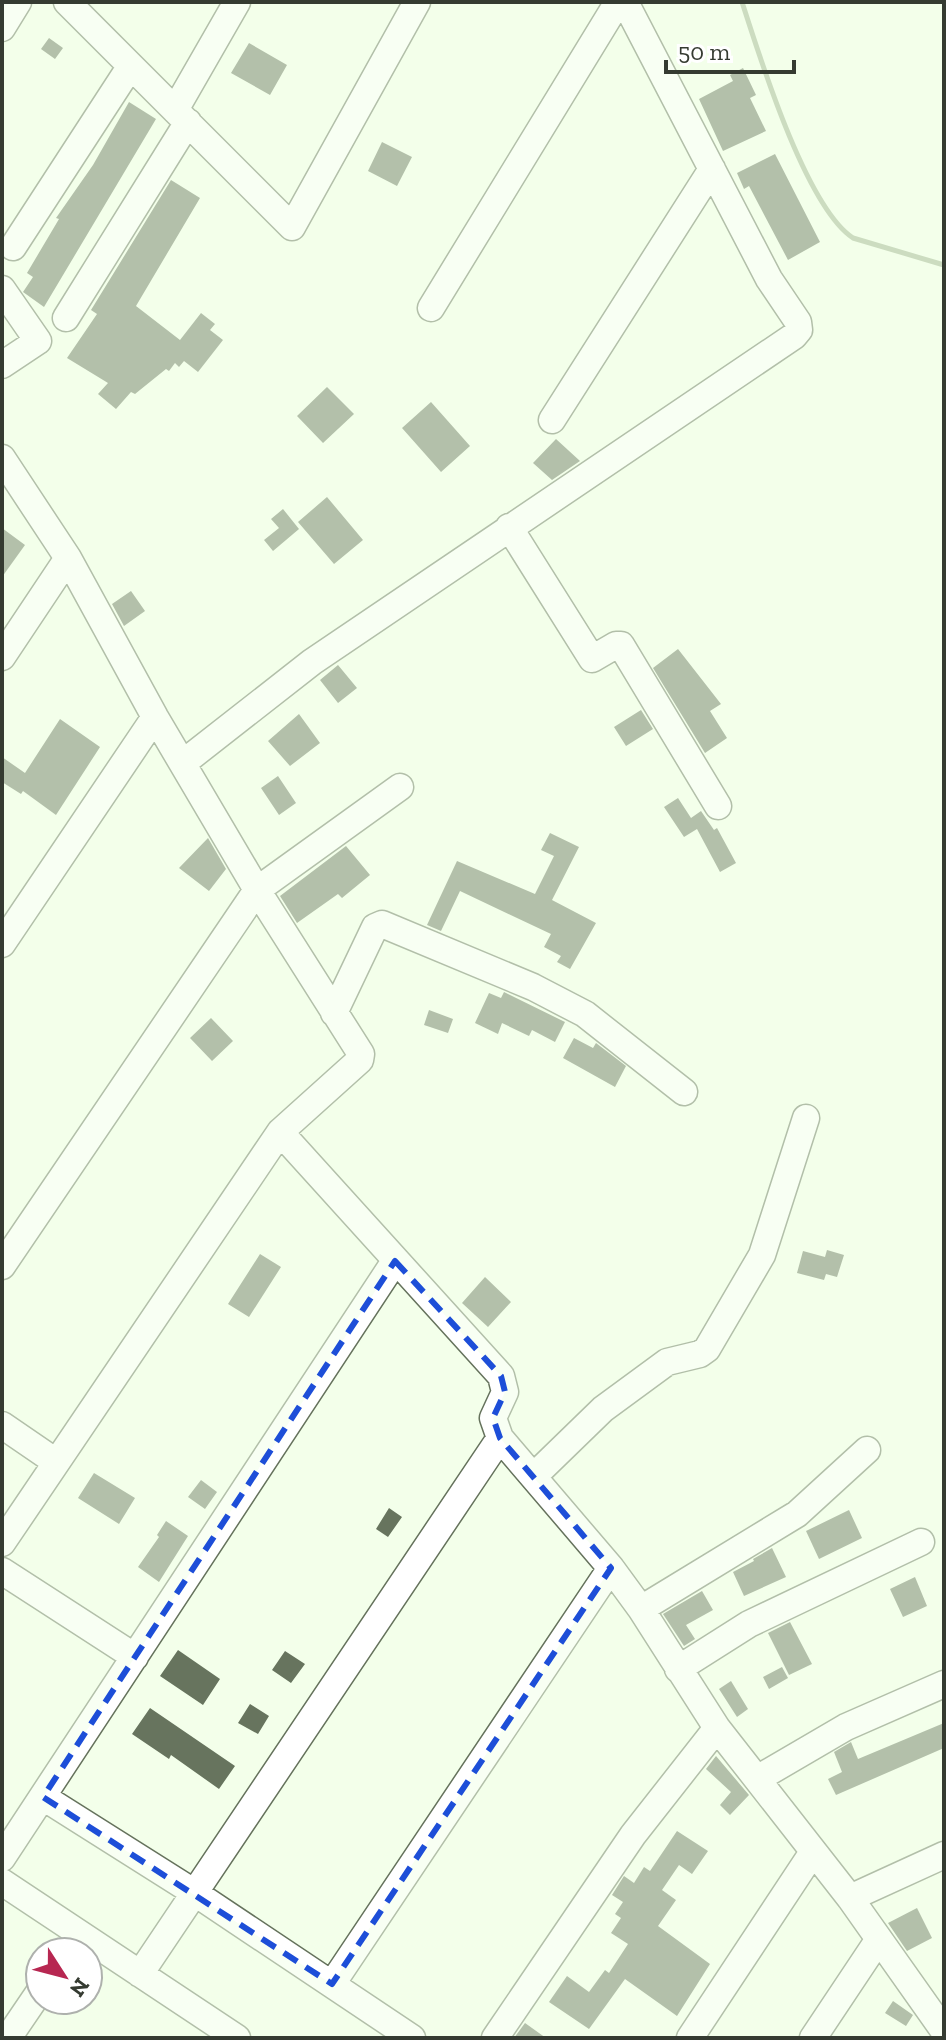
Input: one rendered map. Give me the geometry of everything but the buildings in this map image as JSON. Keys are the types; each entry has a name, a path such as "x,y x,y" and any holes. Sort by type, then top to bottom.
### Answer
{"street":[{"path":"2,28 18,2"},
{"path":"67,2 292,227 417,2"},
{"path":"66,318 182,116 237,2"},
{"path":"431,308 618,2"},
{"path":"183,763 312,662 667,423 799,330 798,322 769,279 625,2"},
{"path":"13,247 130,67"},
{"path":"552,420 712,169"},
{"path":"2,289 38,341 2,365"},
{"path":"2,458 68,558 155,717 257,890 362,1057 280,1132 2,1543"},
{"path":"509,527 592,659 621,645 718,806"},
{"path":"2,657 68,558"},
{"path":"2,944 155,717"},
{"path":"2,1266 257,890 400,787"},
{"path":"334,1013 375,927 382,924 533,987 585,1014 684,1092"},
{"path":"534,1476 603,1409 628,1390 667,1362 700,1354 707,1349 762,1255 806,1118"},
{"path":"280,1132 501,1376 505,1392 493,1418 500,1438 611,1568 717,1728 850,1898 944,2031"},
{"path":"2,1858 395,1261"},
{"path":"2,1425 56,1462"},
{"path":"140,1974 500,1438"},
{"path":"641,1609 797,1514 867,1450"},
{"path":"678,1669 749,1624 921,1542"},
{"path":"332,1984 611,1568"},
{"path":"2,1571 135,1657"},
{"path":"757,1779 846,1727 944,1684"},
{"path":"495,2038 633,1835 717,1728"},
{"path":"43,1797 195,1893 412,2038"},
{"path":"690,2038 813,1852"},
{"path":"850,1898 944,1855"},
{"path":"2,1882 65,1936"},
{"path":"813,2038 879,1939"},
{"path":"104,1957 140,1974 237,2038"},
{"path":"8,2038 24,2014"}],"highlighted area":[{"path":"395,1261 501,1376 505,1392 493,1418 500,1438 611,1568 332,1984 43,1797"}],"waterway":[{"path":"742,2 787,129 818,196 835,221 853,238 944,265"}]}
